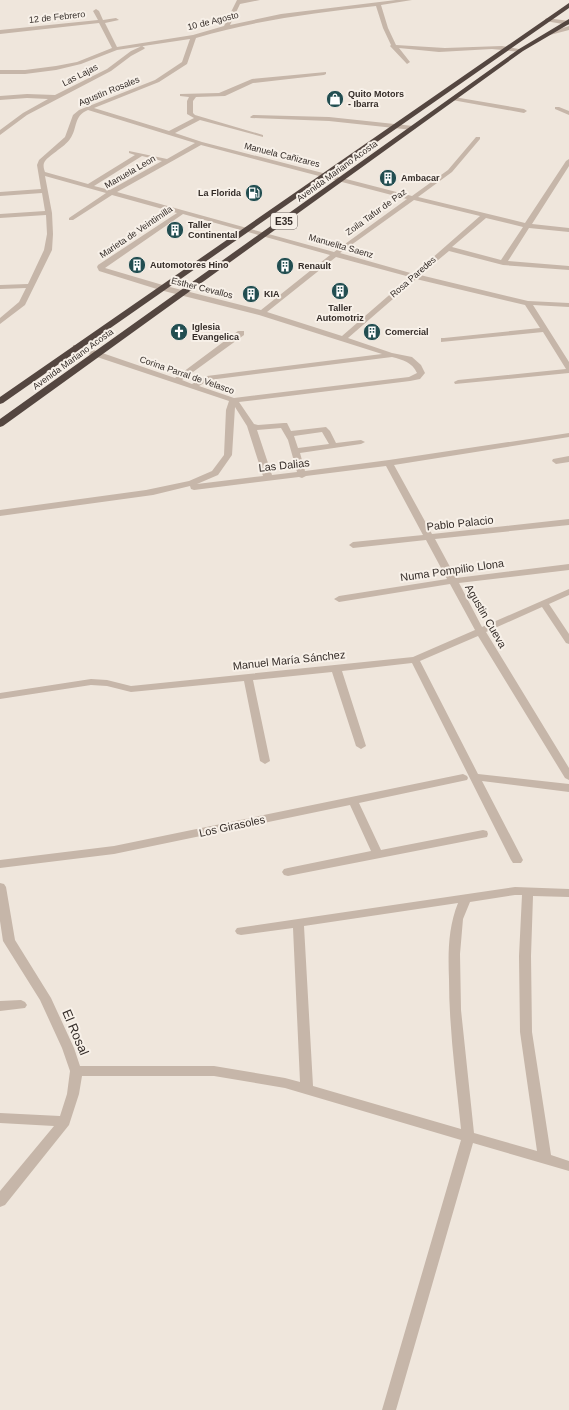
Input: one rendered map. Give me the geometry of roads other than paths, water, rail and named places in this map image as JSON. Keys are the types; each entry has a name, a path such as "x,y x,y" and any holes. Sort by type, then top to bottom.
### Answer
{"highway":[{"name":"Avenida Mariano Acosta","path":"0,401 569,5"},
{"name":"Avenida Mariano Acosta","path":"0,424 267,234 521,50 568,24"}],"street":[{"path":"226,27 240,2 257,0"},
{"name":"10 de Agosto","path":"0,72 25,72 56,68 79,63 115,49 171,39 194,37 226,27 281,16 409,0"},
{"path":"378,4 382,21 393,46 406,62"},
{"path":"96,12 102,21 115,49"},
{"name":"12 de Febrero","path":"0,32 116,20"},
{"path":"547,20 568,24"},
{"name":"Agustin Rosales","path":"41,172 40,165 42,160 62,145 68,138 76,115 87,108 158,81 186,63 194,37"},
{"name":"Las Lajas","path":"0,133 24,114 110,69 137,49 171,39"},
{"path":"393,46 444,50 507,47 521,50"},
{"path":"182,95 193,96 225,94 252,81 324,73"},
{"path":"0,98 27,96 56,97"},
{"path":"193,96 190,101 190,114 261,136"},
{"path":"454,99 524,111"},
{"name":"Manuela Cañizares","path":"87,108 200,143 326,174 484,216 528,226 569,230"},
{"path":"557,108 569,113"},
{"path":"253,117 329,119 413,128"},
{"path":"168,134 199,118"},
{"name":"Zoila Tafur de Paz","path":"262,313 335,254 450,172 478,138"},
{"name":"Manuela Leon","path":"71,220 112,192 200,143"},
{"path":"131,152 169,161"},
{"path":"89,186 141,154"},
{"path":"503,263 569,161"},
{"path":"0,322 22,303 48,250 50,234 49,213 41,172"},
{"name":"Manuelita Saenz","path":"41,172 414,276 528,303 569,306"},
{"path":"0,194 44,191"},
{"name":"Marieta de Veintimilla","path":"101,267 182,212"},
{"path":"0,216 49,213"},
{"name":"Rosa Paredes","path":"342,340 484,216"},
{"path":"447,248 503,263 569,268"},
{"name":"Esther Cevallos","path":"101,267 102,269 163,288 262,313 342,340 410,359 418,367 421,373 418,377 410,379 233,400"},
{"path":"0,287 30,286"},
{"path":"458,382 569,370 528,303"},
{"path":"444,340 545,330"},
{"path":"176,381 241,333"},
{"name":"Corina Parral de Velasco","path":"76,347 233,400 241,407 250,426 268,477"},
{"path":"192,387 207,378 392,355"},
{"path":"146,493 192,483 215,473 228,455 230,410 233,400"},
{"path":"278,418 289,434 302,475"},
{"path":"250,426 257,428 284,426"},
{"path":"289,434 323,429 334,446"},
{"name":"Las Dalias","path":"0,513 268,477 302,475 569,435"},
{"path":"295,451 361,442"},
{"path":"556,461 569,459"},
{"name":"Agustin Cueva","path":"389,463 480,631 569,776"},
{"name":"Pablo Palacio","path":"353,545 569,522"},
{"name":"Numa Pompilio Llona","path":"339,599 453,581 569,567"},
{"name":"Manuel María Sánchez","path":"0,696 102,681 120,687 131,688 415,660 569,592"},
{"path":"544,603 569,641"},
{"path":"415,660 518,860"},
{"path":"336,668 361,746"},
{"path":"248,677 264,761"},
{"path":"476,777 569,788"},
{"name":"Los Girasoles","path":"0,864 114,850 463,778"},
{"path":"353,801 378,854"},
{"path":"288,872 483,834"},
{"name":"El Rosal","path":"0,887 9,941 45,998 68,1048 76,1072 73,1094 65,1121 0,1201"},
{"path":"241,931 515,891 569,893"},
{"path":"528,891 525,956 526,1032 545,1160"},
{"path":"389,1410 468,1137 454,1010 454,954 457,920 466,898"},
{"path":"298,922 307,1090"},
{"path":"0,1006 21,1005"},
{"path":"76,1072 214,1070 285,1083 569,1166"},
{"path":"0,1118 65,1121"}],"place":[{"name":"Quito Motors - Ibarra","path":"335,99"},
{"name":"Ambacar","path":"388,178"},
{"name":"La Florida","path":"254,193"},
{"name":"Taller Continental","path":"175,230"},
{"name":"Automotores Hino","path":"137,265"},
{"name":"Renault","path":"285,266"},
{"name":"Taller Automotriz","path":"340,291"},
{"name":"KIA","path":"251,294"},
{"name":"Iglesia Evangelica","path":"179,332"},
{"name":"Comercial","path":"372,332"}]}
